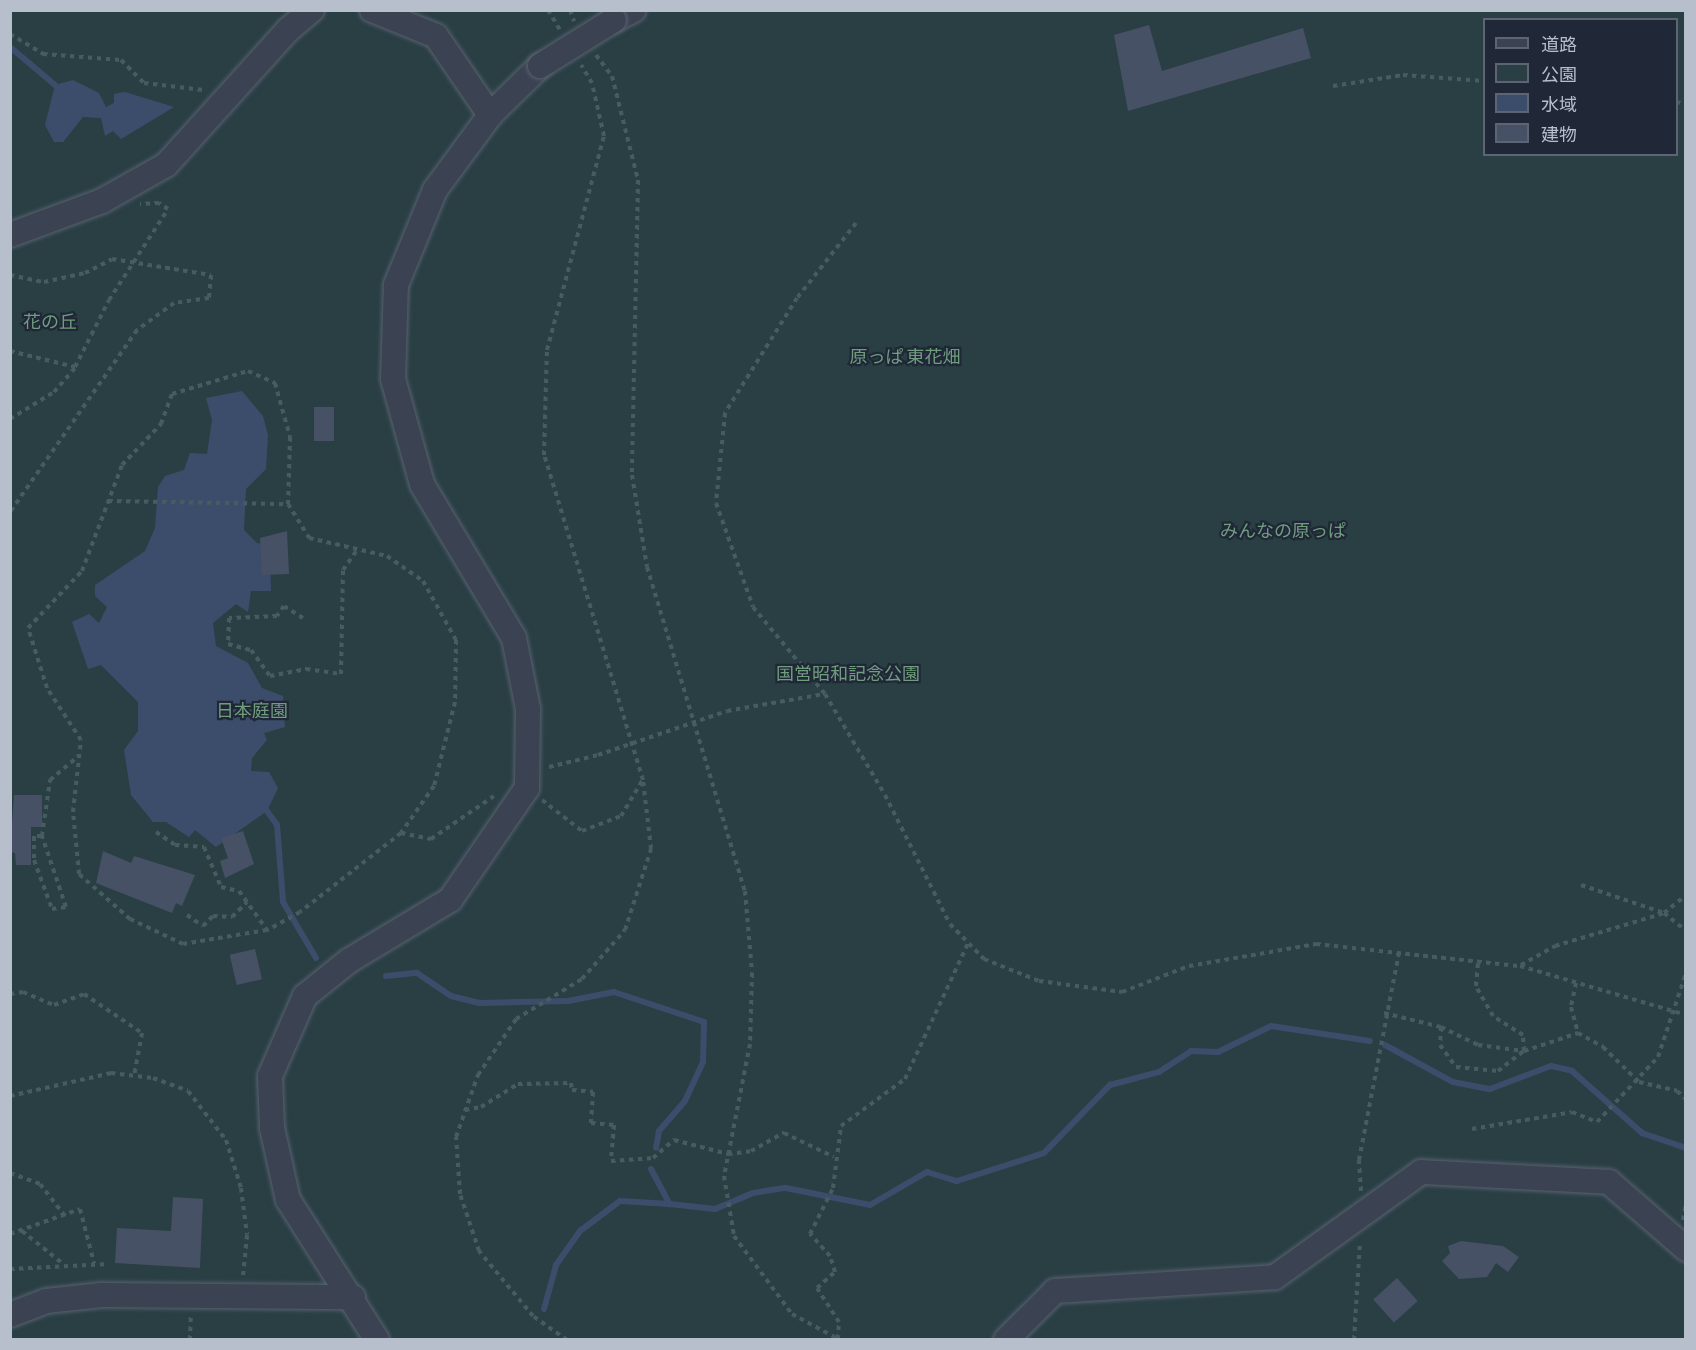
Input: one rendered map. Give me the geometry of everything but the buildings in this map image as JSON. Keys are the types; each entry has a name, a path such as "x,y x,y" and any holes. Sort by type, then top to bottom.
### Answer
{"street":[{"path":"10,235 127,187 166,165 230,94 312,10"},
{"path":"372,10 436,36 490,115"},
{"path":"377,1340 353,1298 288,1200 272,1128 270,1076 305,996 350,960 450,900 525,789 528,709 514,639 422,484 393,379 396,285 435,190 490,115 540,66 624,15"},
{"path":"1006,1340 1055,1291 1275,1277 1362,1211 1421,1172 1609,1182 1686,1249"},
{"path":"10,1315 46,1301 102,1295 353,1298"}],"path":[{"path":"548,10 564,38"},
{"path":"570,10 578,31"},
{"path":"10,34 43,54 121,60 144,82 230,94"},
{"path":"591,49 612,76 638,180 632,475 647,567 745,891 752,974 750,1044 728,1154 726,1190 734,1236 792,1314 839,1339 839,1322 818,1288 835,1272 830,1256 810,1234 833,1188 834,1158 840,1126 905,1079 968,943"},
{"path":"567,1340 533,1316 479,1251 460,1194 456,1137 478,1075 516,1019 582,979 625,930 651,849 643,780 544,455 547,350 604,136 592,83 576,56"},
{"path":"1334,86 1402,75 1483,81"},
{"path":"10,419 54,392 75,367 131,263 168,209 159,203 141,206 127,187"},
{"path":"856,223 797,298 725,413 716,503 753,607 825,694 885,795 950,924 984,959 1039,981 1122,992 1189,966 1316,944 1520,966 1676,1014 1686,1015"},
{"path":"10,275 44,282 85,273 112,259 211,275 209,298 174,303 137,330 10,512"},
{"path":"10,351 75,367"},
{"path":"248,371 275,383 290,437 288,504 309,538 387,556 423,581 456,640 455,702 434,786 401,833 300,912 278,921 267,930 183,944 130,919 79,874 73,812 81,740 47,688 28,628 82,571 108,501 122,465 161,424 172,394 248,371"},
{"path":"108,501 288,504"},
{"path":"303,618 284,606 277,616 229,618 228,644 251,650 270,676 306,669 340,674 343,570 357,549"},
{"path":"401,833 431,839 494,796 525,789 598,755 727,711 825,694"},
{"path":"42,836 34,836 34,860 52,909 66,907 56,884 42,836 50,780 79,756"},
{"path":"525,789 582,831 621,816 643,780"},
{"path":"156,832 175,845 204,847 221,887 239,891 267,930"},
{"path":"1581,885 1664,913 1686,931"},
{"path":"1520,966 1555,946 1664,913 1686,895"},
{"path":"187,915 203,926 213,916 232,917 247,902"},
{"path":"1354,1340 1362,1211 1359,1160 1384,1013 1399,953"},
{"path":"1478,961 1476,986 1493,1016 1524,1035 1524,1051"},
{"path":"1472,1129 1572,1112 1597,1122 1639,1082 1658,1057 1676,1014 1686,973"},
{"path":"1576,983 1571,1007 1578,1033 1603,1047 1639,1082 1677,1091 1686,1099"},
{"path":"10,994 23,992 54,1005 84,994 142,1033 134,1076"},
{"path":"1384,1013 1441,1028 1478,1045 1524,1051"},
{"path":"1441,1028 1440,1046 1456,1066 1498,1071 1524,1051 1578,1033"},
{"path":"10,1096 111,1073 134,1076 189,1091 226,1140 241,1188 247,1235 242,1296"},
{"path":"465,1110 481,1107 518,1084 571,1083 572,1090 593,1092 591,1123 614,1125 611,1161 653,1158 674,1140 728,1154 751,1151 784,1133 834,1158"},
{"path":"10,1173 40,1184 65,1216"},
{"path":"10,1234 80,1209 94,1263"},
{"path":"22,1230 62,1263"},
{"path":"10,1269 62,1263 109,1264"}],"green space":[{"name":"国営昭和記念公園","path":"11,11 1685,11 1685,1339 11,1339"}],"water":[{"path":"73,80 99,93 106,107 114,103 114,94 125,92 174,107 121,139 113,131 105,136 101,118 83,117 63,142 54,142 45,125 55,85"},
{"path":"242,391 263,416 268,435 266,469 246,489 244,530 257,543 270,545 271,591 251,591 248,612 236,604 213,623 216,646 248,663 262,688 283,696 285,727 264,733 267,740 252,758 251,771 269,772 278,788 267,811 216,847 195,830 189,837 166,822 153,822 131,795 124,750 138,731 138,702 101,665 88,669 72,622 89,614 99,623 107,607 95,596 95,585 145,551 155,528 158,487 165,476 184,470 190,453 207,454 212,420 206,398"}],"waterway":[{"path":"10,47 55,85"},
{"path":"267,811 277,825 283,902 316,958"},
{"path":"386,976 417,973 451,996 479,1003 568,1001 614,992 704,1022 703,1062 685,1101 659,1131 656,1148"},
{"path":"651,1169 670,1204 715,1209 753,1193 786,1188 870,1205 927,1172 957,1181 1044,1153 1110,1085 1159,1072 1191,1051 1218,1052 1271,1026 1370,1041"},
{"path":"1385,1045 1453,1082 1490,1089 1551,1066 1572,1071 1642,1133 1686,1148"},
{"path":"544,1309 556,1265 580,1231 620,1201 670,1204"}],"park label":[{"name":"花の丘","path":"50,323"},
{"name":"原っぱ 東花畑","path":"905,358"},
{"name":"みんなの原っぱ","path":"1283,532"},
{"name":"日本庭園","path":"252,712"}]}
